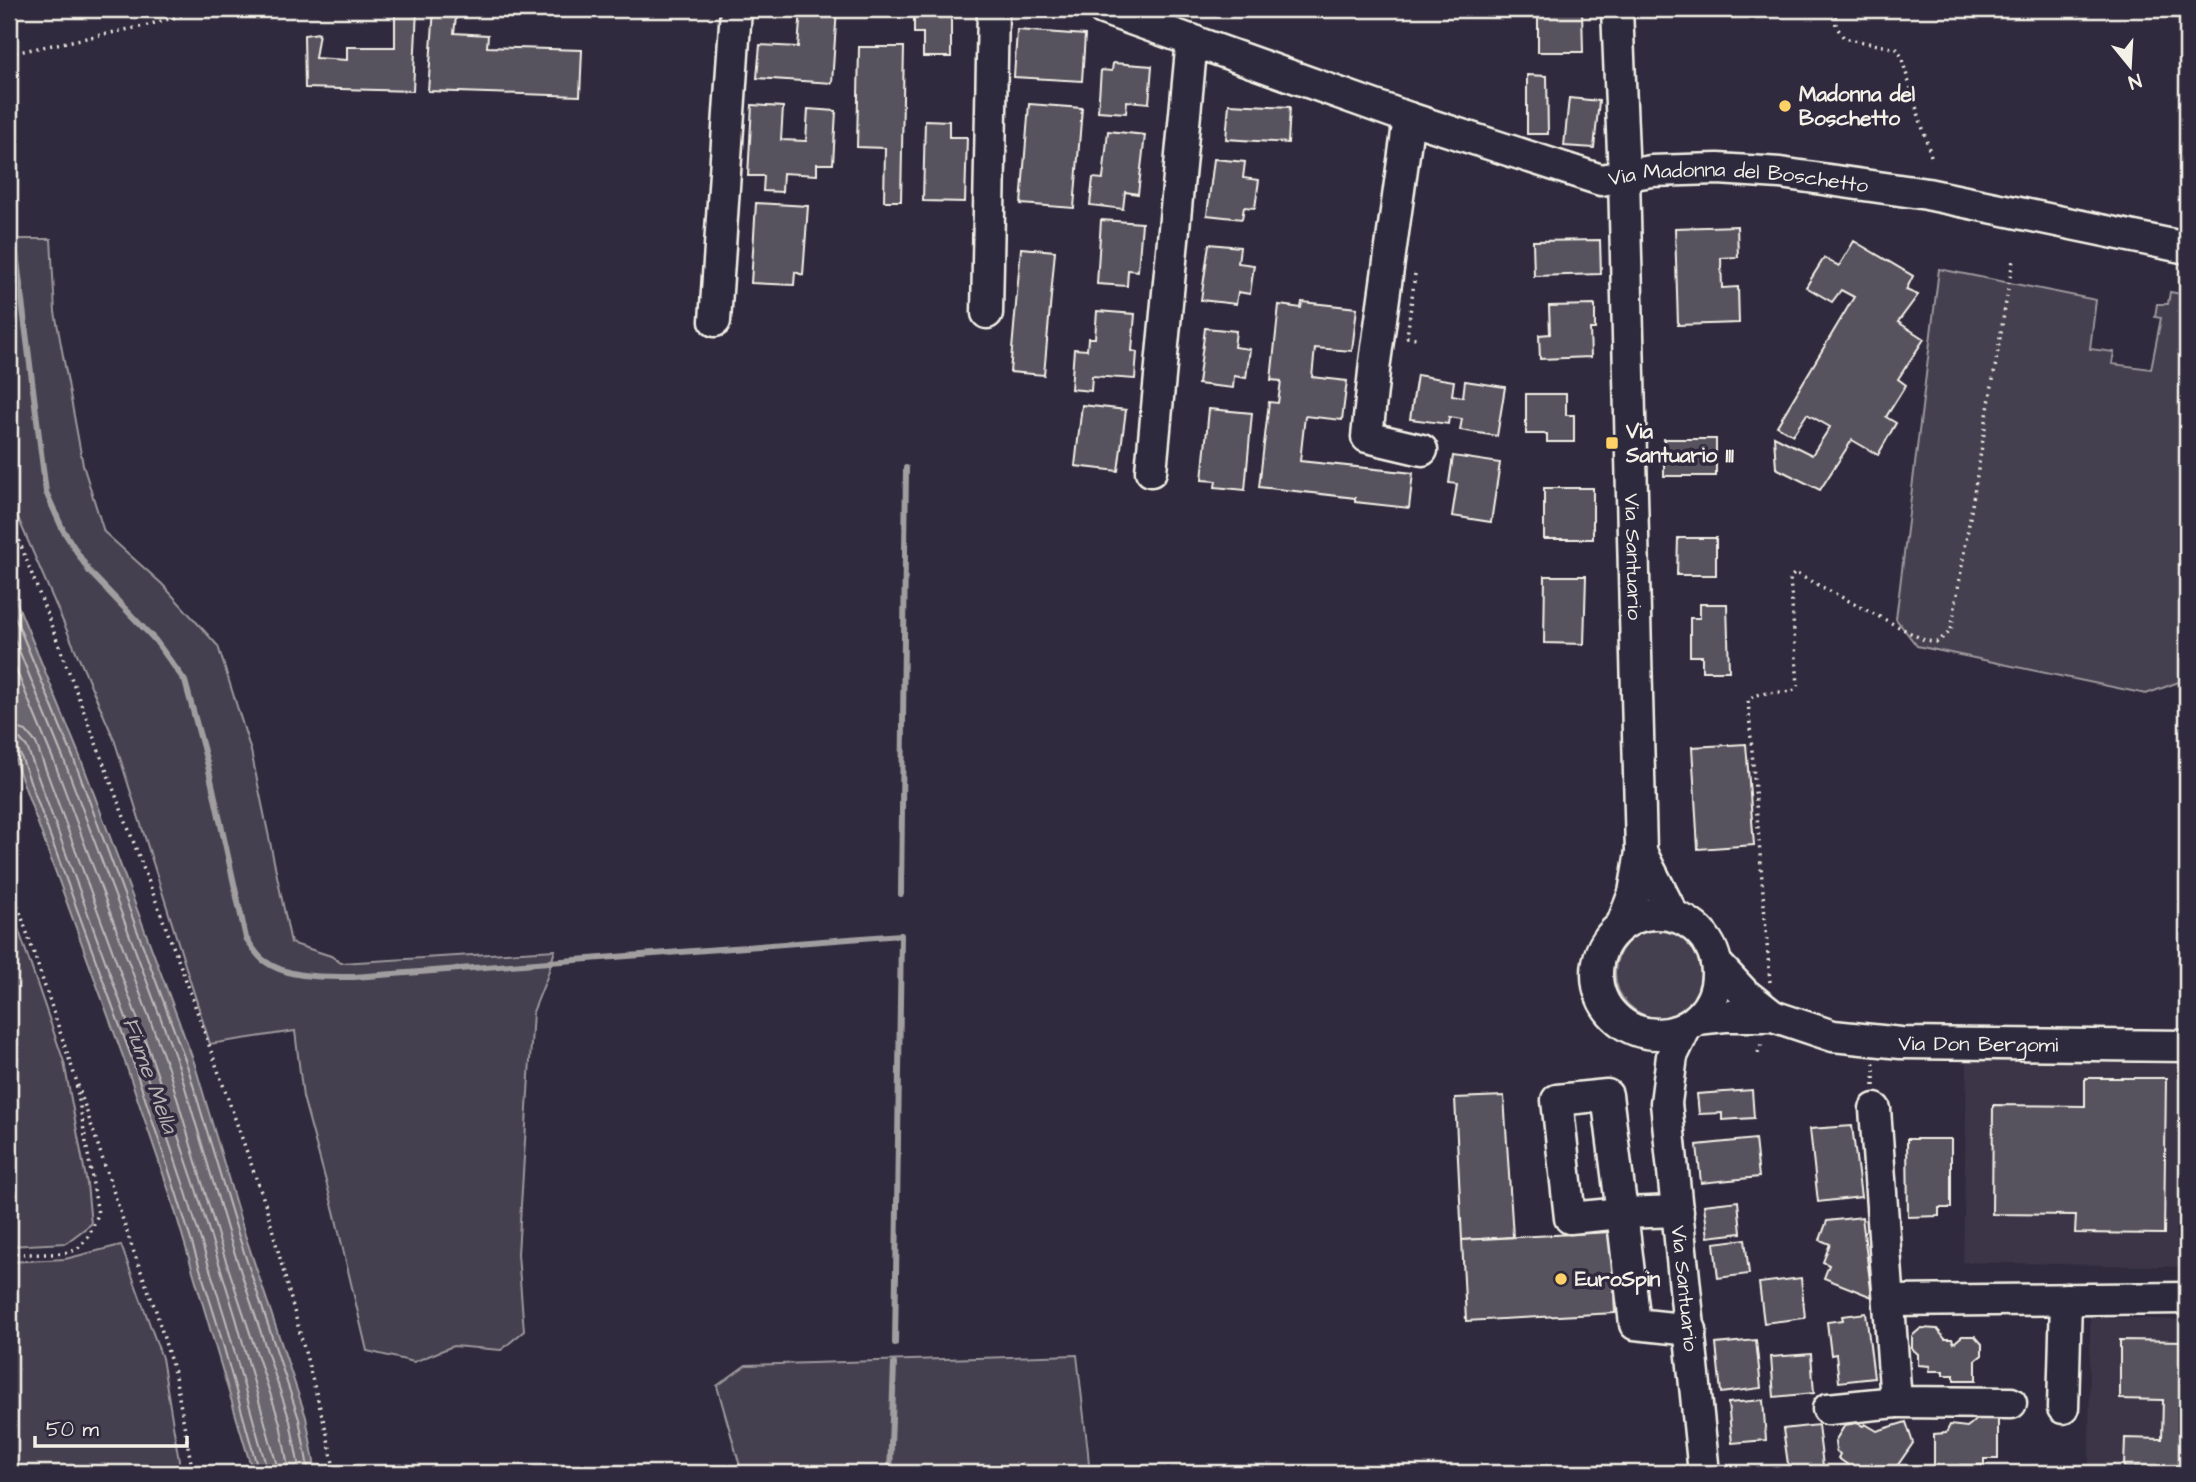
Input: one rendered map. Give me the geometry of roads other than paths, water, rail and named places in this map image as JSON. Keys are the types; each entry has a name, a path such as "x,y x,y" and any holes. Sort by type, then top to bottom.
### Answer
{"street":[{"path":"715,321 736,9"},
{"path":"986,313 993,9"},
{"name":"Via Madonna del Boschetto","path":"1103,9 1409,118 1601,180 1651,171 1718,169 1780,173 1927,194 2187,248"},
{"name":"Via Santuario","path":"1616,9 1624,177 1640,852 1634,893 1622,925"},
{"path":"1151,471 1192,40"},
{"path":"1409,118 1367,438 1422,450"},
{"name":"Via Santuario","path":"1640,852 1674,915"},
{"path":"1674,915 1693,925 1708,942 1716,963 1717,983 1710,1003 1691,1023 1667,1034 1647,1034 1628,1027 1612,1015 1601,997 1596,978 1598,957 1607,939 1622,925 1638,916 1674,915"},
{"name":"Via Don Bergomi","path":"1716,963 1744,993 1773,1004 1833,1036 1900,1043 2187,1046"},
{"name":"Via Don Bergomi","path":"1691,1023 1773,1004"},
{"name":"Via Santuario","path":"1666,1103 1672,1056 1691,1023"},
{"name":"Via Santuario","path":"1628,1027 1649,1055 1666,1103 1704,1473"},
{"path":"1875,1109 1896,1402"},
{"path":"1678,1212 1622,1213 1635,1324 1691,1330"},
{"path":"1889,1301 2187,1298"},
{"path":"2063,1408 2066,1299"},
{"path":"1828,1409 1896,1402 2011,1403"}],"water":[{"name":"Fiume Mella","path":"9,584 79,754 194,1062 245,1235 306,1417 316,1473 253,1473 170,1194 9,744"}],"waterway":[{"path":"9,197 46,492 63,530 89,571 155,640 185,681 208,766 246,938 256,952 273,966 295,974 354,977 901,935 895,1343"},
{"path":"901,894 906,468"},
{"path":"890,1473 894,1364"}],"place":[{"name":"Madonna del Boschetto","path":"1785,106"},
{"name":"Via Santuario 111","path":"1612,443"},
{"name":"EuroSpin","path":"1561,1279"}]}
